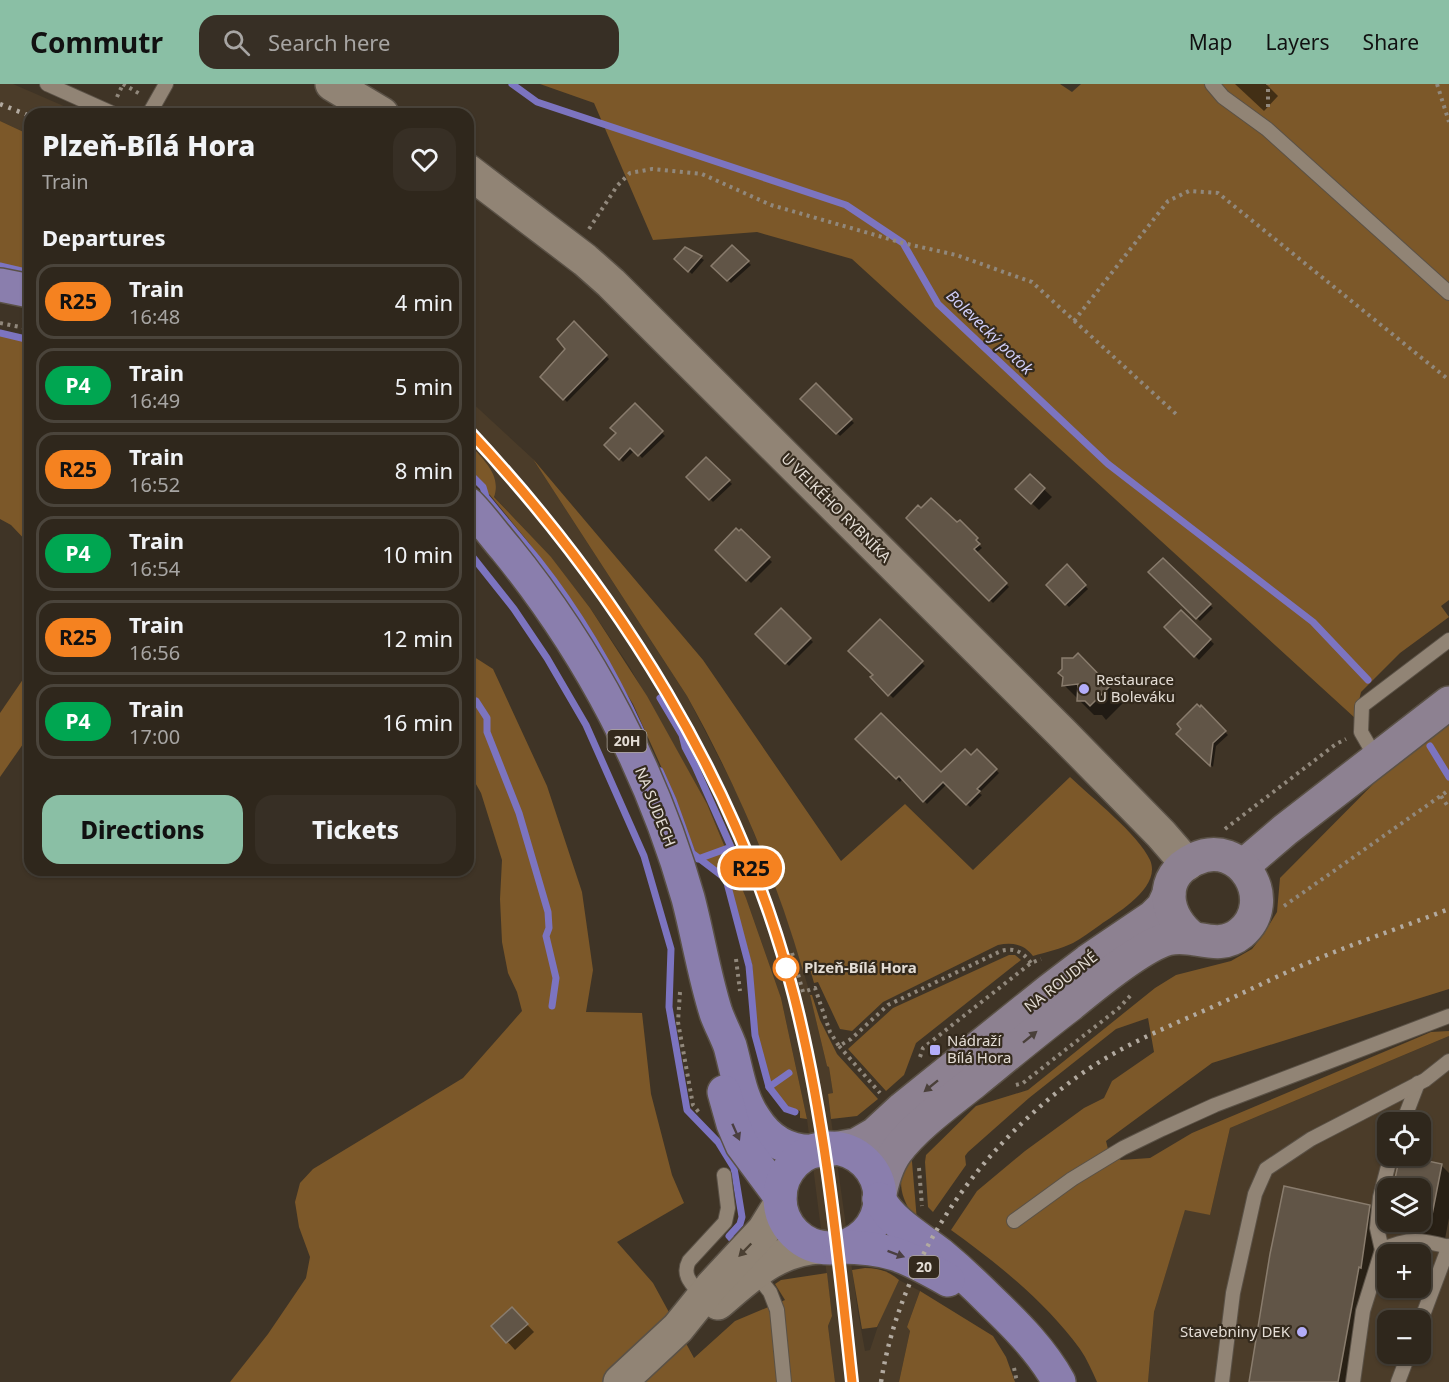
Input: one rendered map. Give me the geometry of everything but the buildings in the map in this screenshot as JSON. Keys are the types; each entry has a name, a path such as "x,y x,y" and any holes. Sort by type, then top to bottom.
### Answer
{"main road":[{"path":"0,285 24,290"},
{"path":"0,307 24,313"},
{"name":"NA SUDECH","path":"474,511 518,564 553,612 585,662 623,732 650,792 688,898 702,1017 733,1124 742,1144 780,1200"},
{"path":"1187,864 1202,856 1211,855 1228,857 1243,866 1285,830 1368,745 1449,703"},
{"name":"NA ROUDNÉ","path":"780,1200 784,1179 800,1158 824,1150 856,1145 875,1134 902,1109 1050,990 1153,917 1163,907 1175,877 1187,864"},
{"name":"NA ROUDNÉ","path":"830,1247 855,1241 869,1229 877,1214 886,1170 897,1152 948,1102 1083,995 1136,956 1168,938 1180,937 1213,943 1223,942 1240,934 1253,920 1258,901 1250,873 1243,866"},
{"path":"1169,894 1173,917 1194,939"},
{"name":"NA SUDECH","path":"702,1017 730,1045 737,1077 754,1119 781,1144 798,1151 824,1150"},
{"name":"20","path":"824,1150 850,1153 865,1163 877,1183 879,1199 883,1205 903,1225 962,1272 1031,1341 1047,1361 1059,1382"},
{"name":"20","path":"780,1200 786,1221 804,1240 830,1247 872,1248 901,1255 1001,1311"}],"street":[{"path":"332,84 372,108"},
{"name":"U VELKÉHO RYBNÍKA","path":"474,176 574,252 620,292 1064,734 1187,864"},
{"name":"NA ROUDNÉ","path":"620,1382 678,1328 764,1230 780,1200"},
{"name":"NA ROUDNÉ","path":"678,1328 711,1308 783,1254 802,1249 830,1247"}],"lane":[{"path":"47,84 101,108"},
{"path":"152,108 166,84"},
{"path":"1212,84 1222,97 1267,129 1449,293"},
{"path":"1368,745 1362,706 1449,640"},
{"path":"1014,1221 1072,1179 1123,1148 1162,1129 1215,1105 1449,1017"},
{"path":"1222,1382 1233,1293 1255,1194 1266,1169 1311,1139 1418,1083 1449,1061"},
{"path":"1407,1112 1418,1083"},
{"path":"1381,1244 1377,1228 1380,1197 1388,1166"},
{"path":"703,1297 687,1277 686,1268 689,1261 725,1222 728,1208 724,1175"},
{"path":"1393,1244 1399,1241 1429,1242 1449,1247 1425,1310"},
{"path":"1353,1382 1363,1311 1377,1266"},
{"path":"755,1273 770,1292 777,1310 784,1382"},
{"path":"1398,1382 1405,1364"}],"path":[{"path":"121,101 116,99 123,84"},
{"path":"1437,84 1449,122"},
{"path":"135,99 143,96 148,89"},
{"path":"574,252 617,186 630,173 652,169 702,174 771,205 903,243 956,255 1032,282 1176,414"},
{"path":"1074,321 1168,201 1190,191 1218,193 1449,380"},
{"path":"0,323 24,328"},
{"path":"1218,834 1336,744 1368,745"},
{"path":"1281,908 1448,791"},
{"path":"1441,796 1449,808"},
{"path":"839,1046 851,1039 888,1005 1001,951 1012,949 1024,954 1031,963 1030,969"},
{"path":"792,953 803,992 815,988 830,1032 839,1046 882,1095"},
{"path":"1012,1087 1023,1083 1119,1008 1134,992"},
{"path":"678,1022 702,1017"},
{"path":"917,1161 922,1193 920,1216"},
{"path":"1013,1365 1017,1382"}],"shaded area":[{"path":"0,84 13,84 68,108 24,108 24,132 0,121"},
{"path":"540,84 1060,84 1072,92 1081,84 1449,84 1449,600 1441,606 1449,617 1400,653 1361,692 1355,718 852,259 757,232 653,240 594,103"},
{"path":"0,121 24,132 24,277 0,272"},
{"path":"0,331 24,337 24,539 11,525 0,519"},
{"path":"474,405 533,459 687,696 738,795 773,878 790,927 809,990 827,1066 829,1066 833,1093 828,1095 831,1119 865,1351 870,1350 882,1314 899,1280 920,1291 907,1327 910,1331 899,1382 835,1382 828,1326 832,1316 807,1119 781,998 746,898 707,804 629,666 590,608 551,558 474,475"},
{"path":"474,449 493,474 496,489 494,497 551,557 590,608 647,696 707,804 746,898 781,998 807,1119 800,1118 800,1111 787,1107 782,1102 767,1072 757,1034 752,965 728,879 696,854 668,782 633,704 569,600 529,543 490,495 474,483"},
{"path":"533,459 703,660 841,861 905,804 973,870 1070,777 1125,828 1144,850 1150,860 1152,870 1150,880 1144,889 1126,906 1073,943 1033,956 1026,949 1017,945 998,945 883,1002 852,1031 840,1029 818,982 814,983 810,969 803,971 780,899 753,830 705,729 687,696"},
{"path":"474,657 493,669 547,786 582,892 593,970 586,1012 642,1013 651,1094 672,1175 684,1203 617,1242 653,1283 694,1358 735,1321 785,1300 775,1284 781,1280 827,1273 832,1316 828,1326 835,1382 230,1382 268,1334 306,1278 310,1257 299,1227 295,1202 300,1183 313,1169 463,1078 522,1011 517,992 508,973 502,942 500,899 502,860 481,793 474,781"},
{"path":"24,678 24,743 0,777 0,713"},
{"path":"1449,721 1449,989 1212,1063 1106,1141 1109,1153 1121,1160 1150,1158 1192,1133 1431,1032 1449,1031 1449,1036 1230,1128 1210,1215 1185,1210 1154,1312 1148,1382 1097,1382 1080,1349 1052,1315 1003,1270 951,1230 977,1191 1025,1151 1084,1108 1104,1098 1112,1081 1154,1052 1148,1018 1116,1029 1029,1098 968,1152 965,1156 966,1165 933,1212 928,1207 926,1155 976,1106 1028,1090 1155,988 1176,975 1231,961 1252,949 1277,912 1280,878 1404,753"},
{"path":"1009,955 1015,955 1021,960 916,1043 904,1075 886,1091 848,1049 893,1008"},
{"path":"810,995 812,995 820,1020 837,1054 878,1099 857,1116 831,1119 828,1094 833,1093 829,1067"},
{"path":"1449,1036 1449,1382 1148,1382 1154,1312 1185,1209 1210,1215 1230,1128"},
{"path":"911,1150 917,1221 906,1203 901,1187 903,1169"},
{"path":"865,1268 883,1271 899,1280 877,1327 862,1329 852,1270"},
{"path":"920,1291 993,1336 1006,1357 1015,1382 899,1382 910,1331 907,1327"}],"waterway":[{"name":"Bolevecký potok","path":"512,84 537,102 846,205 903,243 938,304 1108,464 1313,622 1368,680"},
{"path":"0,266 24,272"},
{"path":"0,333 24,339"},
{"path":"474,478 483,487 486,497 539,561 582,622 608,665 641,731"},
{"path":"474,559 514,609 547,658 586,725 644,856 671,949 669,1007 687,1110 718,1142 734,1168 742,1217 740,1224 729,1236 737,1245"},
{"path":"660,698 682,735 685,747 731,847 698,859"},
{"path":"474,700 487,718 487,732 519,813 548,912 549,928 546,936 556,978 552,1006"},
{"name":"Bolevecký potok","path":"1430,746 1449,777"},
{"path":"660,771 692,853 726,879 749,966 755,1035 769,1087 786,1109 795,1112"},
{"path":"769,1087 789,1073"}],"railway":[{"path":"0,104 24,114"},
{"path":"474,437 523,491 574,556 622,623 667,693 706,765 741,840 771,917 805,1043 829,1188 852,1382"},
{"path":"881,1382 891,1336 906,1292 925,1250 949,1210 976,1173 1007,1138 1041,1106 1093,1066 1142,1039 1317,959 1449,909"}],"train":[{"name":"R25","path":"474,437 548,520 601,591 646,660 681,718 707,768 749,862 786,968 810,1069 831,1198 852,1382"}],"place":[{"name":"Restaurace U Boleváku","path":"1084,689"},
{"name":"Plzeň-Bílá Hora","path":"786,968"},
{"name":"Nádraží Bílá Hora","path":"935,1050"},
{"name":"Stavebniny DEK","path":"1302,1332"}]}
